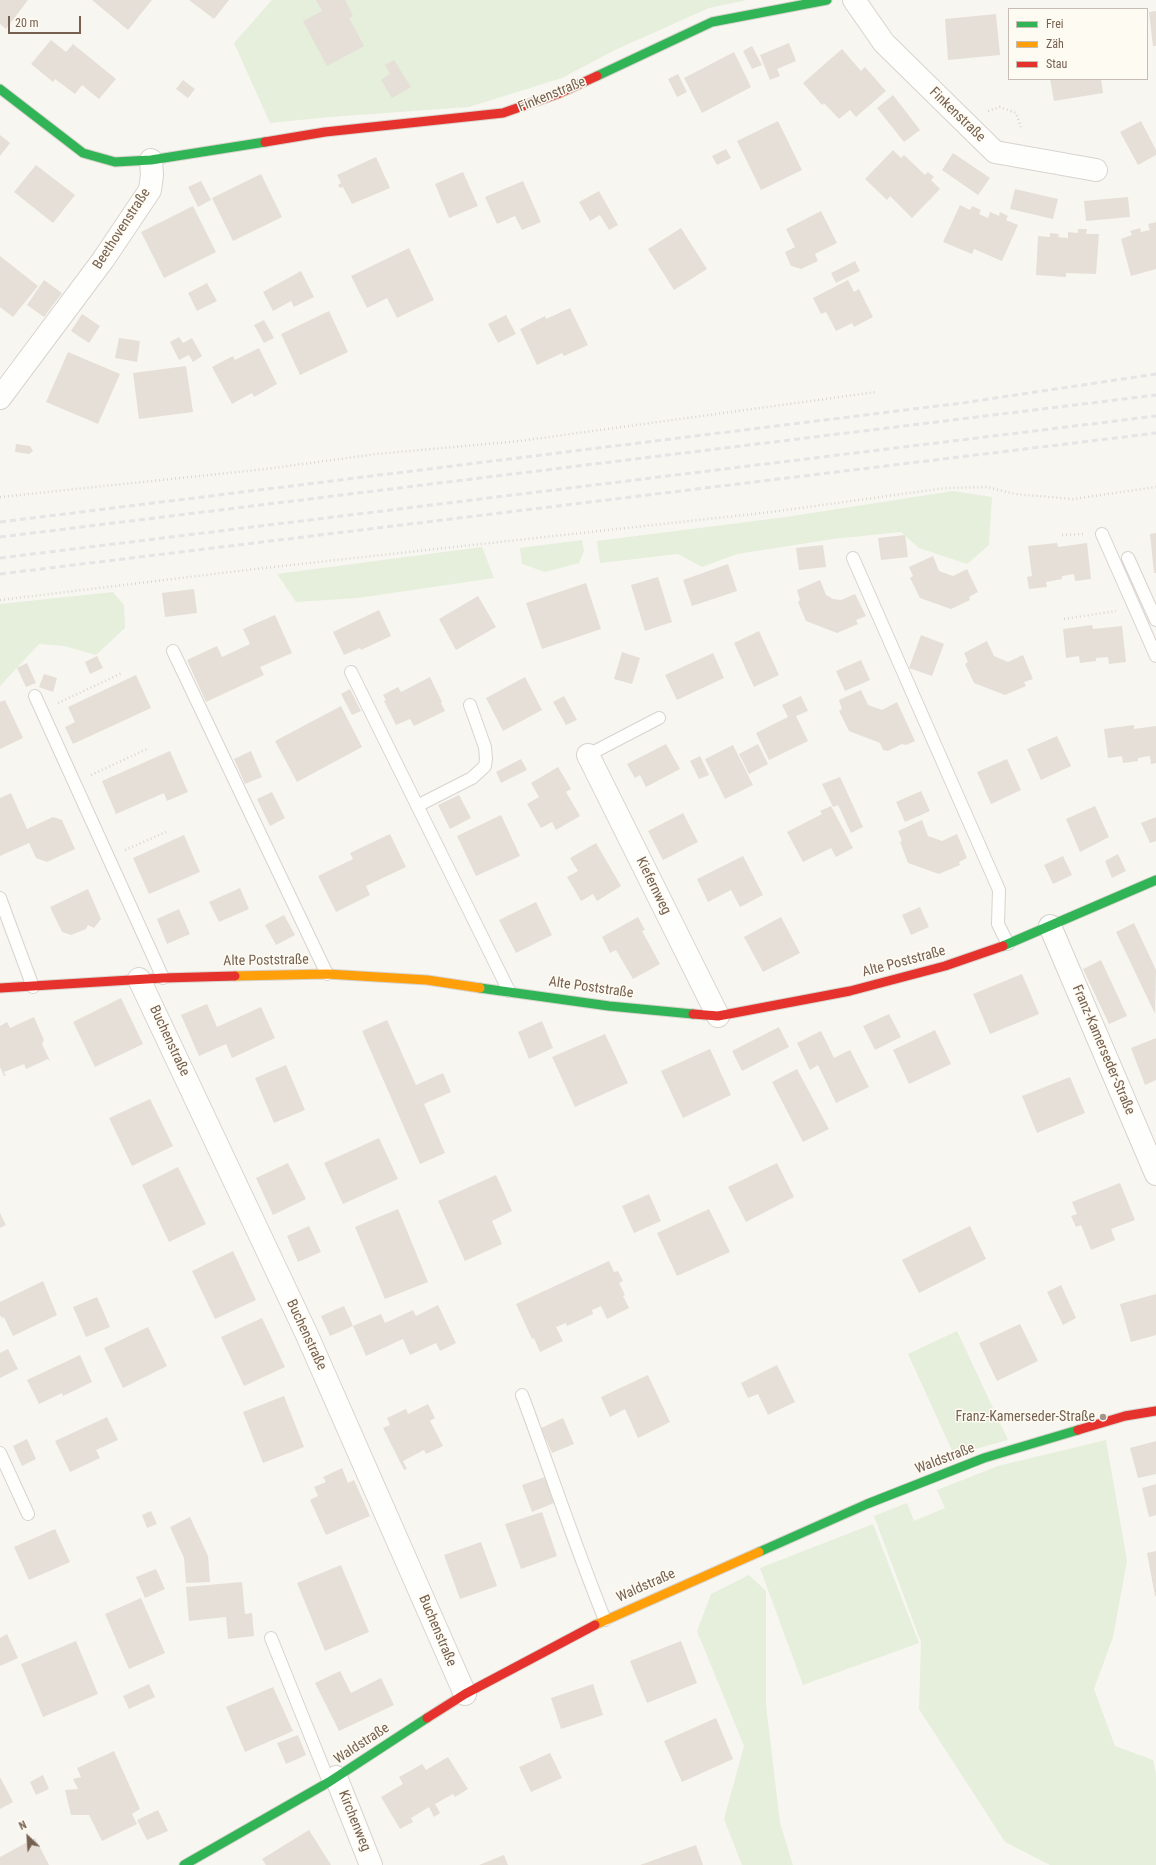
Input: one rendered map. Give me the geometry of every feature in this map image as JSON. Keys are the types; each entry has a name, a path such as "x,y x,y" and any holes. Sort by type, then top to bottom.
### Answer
{"street":[{"name":"Finkenstraße","path":"151,160 325,132 503,113 560,93 712,22 827,0"},
{"name":"Finkenstraße","path":"854,0 884,43 996,152 1096,170"},
{"path":"0,89 83,153 115,162 151,160"},
{"name":"Beethovenstraße","path":"0,398 79,292 150,190 152,175 151,160"},
{"name":"Kiefernweg","path":"588,755 718,1016"},
{"name":"Alte Poststraße","path":"0,988 163,978 327,974 427,980 609,1006 718,1016 850,991 945,966 1008,944 1156,880"},
{"name":"Franz-Kamerseder-Straße","path":"1050,926 1156,1174"},
{"name":"Buchenstraße","path":"140,979 307,1335 465,1694"},
{"name":"Waldstraße","path":"184,1865 333,1779 465,1694 604,1620 867,1504 984,1458 1125,1416 1156,1411"},
{"name":"Kirchenweg","path":"333,1779 371,1865"}],"lane":[{"path":"1102,534 1156,656"},
{"path":"853,558 999,890 998,924 1008,944"},
{"path":"1128,558 1156,620"},
{"path":"173,651 327,974"},
{"path":"351,672 509,991"},
{"path":"35,696 163,978"},
{"path":"417,806 472,778 485,766 485,747 470,705"},
{"path":"588,755 659,718"},
{"path":"0,898 33,987"},
{"path":"522,1395 545,1457 571,1535 604,1620"},
{"path":"0,1453 28,1514"},
{"path":"271,1638 333,1779"}],"path":[{"path":"982,114 1000,107 1016,113 1021,127"},
{"path":"0,497 266,469 376,454 520,440 876,392"},
{"path":"0,600 255,569 771,512 946,488 987,487 1015,494 1073,499 1156,487"},
{"path":"1064,619 1134,608"},
{"path":"41,710 122,673"},
{"path":"74,783 147,749"},
{"path":"108,857 166,832"}],"green space":[{"path":"272,0 747,0 709,8 615,50 562,78 469,107 270,123 234,43"},
{"path":"953,491 992,497 989,545 967,564 919,548 901,532 833,539 737,554 702,567 678,554 600,563 597,541 786,517"},
{"path":"582,540 584,551 579,563 545,572 522,564 520,548"},
{"path":"482,547 494,578 358,598 296,602 277,574"},
{"path":"113,592 124,605 125,628 96,655 64,646 39,644 0,686 0,604"},
{"path":"957,1331 1008,1440 979,1448 955,1457 908,1354"},
{"path":"1106,1440 1127,1561 1113,1637 1094,1689 1115,1746 1153,1760 1156,1774 1156,1865 1050,1865 1005,1842 919,1709 921,1642 874,1516 907,1503 914,1521 945,1508 937,1490 998,1466"},
{"path":"873,1524 919,1643 803,1685 760,1568"},
{"path":"749,1575 766,1591 766,1705 780,1823 793,1865 742,1865 724,1819 744,1746 697,1631 711,1594"}],"building":[{"path":"0,0 28,0 6,29 0,24"},
{"path":"92,0 152,0 128,30"},
{"path":"189,0 229,0 214,19"},
{"path":"316,0 345,0 353,16 349,18 364,46 327,66 303,21 322,11"},
{"path":"1156,11 1156,46 1153,46 1149,12"},
{"path":"996,14 1000,55 948,60 945,19"},
{"path":"51,40 66,52 73,44 116,79 99,99 82,85 75,94 55,79 53,82 31,64"},
{"path":"789,43 796,61 777,69 780,76 770,80 760,55"},
{"path":"752,46 762,65 752,69 743,51"},
{"path":"842,49 861,71 865,67 886,91 856,117 850,110 839,119 824,103 822,105 803,83"},
{"path":"734,52 751,87 702,113 684,78"},
{"path":"394,60 411,87 392,98 381,80 390,74 385,65"},
{"path":"678,74 687,92 677,97 668,79"},
{"path":"183,80 195,89 188,98 176,89"},
{"path":"1050,80 1101,80 1103,93 1054,101"},
{"path":"893,95 920,130 904,142 877,108"},
{"path":"778,121 802,170 761,190 737,141"},
{"path":"1141,121 1156,150 1156,155 1138,165 1120,132"},
{"path":"0,135 10,143 0,156"},
{"path":"726,149 731,158 717,165 712,156"},
{"path":"893,150 901,158 904,155 925,175 928,172 934,177 931,180 940,189 912,218 890,196 887,200 865,179"},
{"path":"953,153 990,178 978,195 942,170"},
{"path":"376,157 390,188 352,204 343,187 340,188 338,185 341,183 337,175"},
{"path":"36,165 75,195 53,223 14,192"},
{"path":"463,172 478,206 449,218 435,184"},
{"path":"261,174 282,217 233,241 212,198"},
{"path":"201,181 211,200 198,207 188,187"},
{"path":"523,181 541,222 522,230 515,216 497,224 485,197"},
{"path":"1015,189 1058,199 1053,219 1010,209"},
{"path":"599,191 618,225 609,230 600,215 590,221 579,202"},
{"path":"1128,197 1130,217 1086,221 1084,201"},
{"path":"960,205 970,210 972,206 981,210 979,214 988,218 990,212 999,216 1000,212 1008,216 1006,220 1018,225 1002,261 974,249 972,254 943,242"},
{"path":"193,206 216,252 164,278 141,232"},
{"path":"821,211 837,243 815,254 818,261 801,269 791,266 785,252 795,247 786,229"},
{"path":"1156,222 1156,269 1131,276 1121,239 1132,235 1130,231 1140,228 1141,232 1150,230 1148,224"},
{"path":"681,228 707,269 674,290 648,249"},
{"path":"1078,229 1087,229 1086,234 1099,234 1096,274 1066,273 1066,277 1036,275 1038,236 1050,237 1050,233 1059,234 1058,237 1068,238 1068,232 1078,233"},
{"path":"409,248 434,300 397,318 387,298 367,308 351,276"},
{"path":"0,256 38,286 13,317 0,307"},
{"path":"855,261 860,271 836,283 831,273"},
{"path":"301,271 314,297 294,307 291,301 273,311 263,292"},
{"path":"44,280 62,293 44,317 27,305"},
{"path":"848,280 854,292 859,289 873,317 854,327 852,323 836,331 826,312 821,314 813,298"},
{"path":"207,283 217,301 197,311 188,293"},
{"path":"570,308 588,345 564,356 562,353 537,365 520,329 545,316 546,319"},
{"path":"329,311 348,352 300,375 281,334"},
{"path":"82,314 100,326 89,343 71,331"},
{"path":"506,315 516,334 498,343 488,324"},
{"path":"264,320 274,338 264,343 254,325"},
{"path":"179,337 183,343 192,338 202,356 193,362 189,355 179,360 170,342"},
{"path":"119,338 140,341 137,362 115,358"},
{"path":"259,348 277,384 254,397 252,393 232,404 212,367 233,356 235,360"},
{"path":"68,352 120,374 98,424 46,402"},
{"path":"186,366 193,412 139,419 133,373"},
{"path":"16,444 30,446 33,451 29,454 15,452"},
{"path":"1156,533 1156,573 1154,573 1150,534"},
{"path":"905,535 908,557 881,560 878,538"},
{"path":"1057,543 1058,547 1087,543 1091,579 1075,581 1074,574 1062,576 1062,579 1046,582 1047,587 1029,589 1027,577 1032,576 1028,546"},
{"path":"823,545 826,567 799,570 796,548"},
{"path":"933,556 939,571 953,576 967,569 978,592 969,597 970,600 951,609 920,598 910,578 913,576 909,567"},
{"path":"728,564 737,591 692,606 683,580"},
{"path":"658,577 672,622 645,631 631,585"},
{"path":"820,580 826,595 833,599 841,600 855,594 866,616 856,620 858,624 837,633 806,621 798,602 800,600 797,590"},
{"path":"586,583 601,629 542,649 526,603"},
{"path":"194,589 197,613 165,617 162,593"},
{"path":"478,596 496,627 456,650 439,619"},
{"path":"379,610 391,636 361,650 360,648 344,655 333,632"},
{"path":"275,615 292,653 260,667 264,675 206,702 187,660 217,646 222,657 250,644 243,629"},
{"path":"1092,625 1093,629 1122,626 1126,662 1109,664 1108,657 1096,658 1096,661 1080,663 1079,656 1066,658 1063,629"},
{"path":"759,631 779,675 754,687 734,643"},
{"path":"921,635 944,644 932,676 909,668"},
{"path":"987,641 994,656 1008,662 1023,655 1033,679 1024,682 1026,686 1005,695 974,683 965,664 968,662 964,653"},
{"path":"622,652 640,658 632,684 614,679"},
{"path":"713,653 724,678 677,700 665,675"},
{"path":"97,656 103,668 90,674 85,662"},
{"path":"861,660 870,680 845,691 836,671"},
{"path":"27,663 36,683 26,687 17,668"},
{"path":"44,674 57,678 53,692 39,687"},
{"path":"136,675 151,708 73,744 65,727 75,722 68,707"},
{"path":"430,677 445,711 414,726 410,719 396,725 384,701 386,700 383,695 398,687 401,692"},
{"path":"525,677 542,710 503,731 486,698"},
{"path":"350,689 361,711 352,715 341,694"},
{"path":"861,690 868,705 882,710 897,702 915,741 906,745 902,744 888,751 883,750 880,743 849,731 839,711 842,709 839,700"},
{"path":"564,696 577,720 566,725 553,702"},
{"path":"801,696 808,711 796,716 808,741 769,760 756,733 788,717 782,705"},
{"path":"5,700 23,738 0,749 0,702"},
{"path":"341,706 362,747 297,782 275,741"},
{"path":"1134,725 1134,729 1156,726 1156,763 1151,764 1150,756 1138,758 1138,761 1123,763 1122,756 1108,758 1104,729"},
{"path":"1057,736 1071,766 1041,780 1027,749"},
{"path":"666,744 680,769 646,787 640,775 635,778 627,764"},
{"path":"758,744 768,764 749,774 739,754"},
{"path":"733,745 753,785 725,799 705,759"},
{"path":"170,751 188,792 167,801 164,793 116,814 102,781"},
{"path":"251,751 262,777 245,784 234,759"},
{"path":"700,756 709,775 699,779 690,761"},
{"path":"521,759 527,770 501,783 496,772"},
{"path":"1007,759 1021,790 991,804 977,772"},
{"path":"558,767 571,789 566,792 580,816 556,830 552,822 541,828 527,804 539,797 531,783"},
{"path":"840,777 863,827 851,833 838,805 833,807 822,784"},
{"path":"921,791 930,811 905,822 896,802"},
{"path":"272,792 285,818 270,826 257,799"},
{"path":"11,793 27,829 53,817 62,820 75,849 47,862 36,858 29,843 0,856 0,798"},
{"path":"459,795 471,818 450,829 438,805"},
{"path":"831,806 853,848 836,857 831,848 803,862 787,832 822,814 820,811"},
{"path":"1095,806 1109,837 1080,852 1066,819"},
{"path":"683,813 698,842 663,860 648,831"},
{"path":"501,815 520,856 476,876 457,836"},
{"path":"1156,817 1156,841 1150,843 1141,823"},
{"path":"922,820 928,836 942,841 957,834 967,858 959,862 960,865 939,874 908,863 900,842 902,841 898,831"},
{"path":"390,834 406,867 366,886 370,895 336,912 318,876 353,859 350,853"},
{"path":"184,835 200,872 149,894 133,858"},
{"path":"596,843 621,886 597,901 593,894 581,901 567,877 578,871 570,858"},
{"path":"1118,854 1126,871 1112,878 1105,861"},
{"path":"743,856 763,895 740,907 731,890 708,902 697,879"},
{"path":"1063,856 1072,875 1053,884 1044,865"},
{"path":"240,888 249,909 219,922 209,902"},
{"path":"88,889 101,919 94,928 88,925 86,929 71,935 62,932 50,907"},
{"path":"536,902 552,935 516,953 499,920"},
{"path":"920,907 929,927 911,935 902,915"},
{"path":"179,909 190,934 167,944 157,919"},
{"path":"284,915 295,935 276,945 265,925"},
{"path":"638,917 645,930 642,931 660,964 633,979 616,950 610,953 602,937"},
{"path":"781,917 800,953 763,972 744,937"},
{"path":"1134,923 1156,970 1155,1014 1116,932"},
{"path":"1101,960 1127,1016 1109,1024 1083,969"},
{"path":"1022,974 1039,1014 990,1034 973,994"},
{"path":"121,998 143,1044 95,1067 73,1022"},
{"path":"207,1004 217,1027 261,1007 275,1038 232,1058 226,1044 199,1056 181,1015"},
{"path":"889,1014 901,1037 875,1050 863,1026"},
{"path":"34,1017 44,1040 42,1044 51,1063 48,1059 26,1069 24,1064 4,1072 6,1076 4,1076 0,1067 0,1026 7,1022 10,1028"},
{"path":"387,1020 416,1085 443,1073 451,1092 424,1104 445,1153 420,1164 362,1031"},
{"path":"542,1021 553,1048 529,1059 518,1032"},
{"path":"779,1027 789,1047 742,1071 732,1051"},
{"path":"935,1030 951,1064 909,1084 893,1050"},
{"path":"821,1031 834,1058 850,1050 869,1087 836,1103 818,1065 810,1070 797,1043"},
{"path":"605,1034 628,1083 575,1107 552,1057"},
{"path":"1156,1038 1156,1080 1145,1085 1131,1048"},
{"path":"710,1049 731,1095 683,1118 661,1071"},
{"path":"286,1065 305,1110 274,1123 255,1078"},
{"path":"797,1069 829,1129 803,1142 772,1082"},
{"path":"1070,1077 1085,1113 1037,1133 1022,1096"},
{"path":"150,1099 173,1146 132,1166 109,1118"},
{"path":"379,1138 398,1179 343,1204 324,1163"},
{"path":"288,1163 306,1199 273,1215 256,1178"},
{"path":"777,1163 794,1197 746,1222 728,1187"},
{"path":"178,1167 206,1224 169,1242 142,1185"},
{"path":"496,1175 512,1211 492,1221 502,1244 465,1261 438,1201"},
{"path":"1120,1183 1135,1220 1111,1229 1115,1240 1091,1250 1081,1225 1076,1227 1071,1216 1077,1214 1072,1202"},
{"path":"649,1194 661,1221 634,1233 622,1206"},
{"path":"398,1209 428,1282 385,1299 355,1227"},
{"path":"709,1209 730,1252 677,1276 657,1233"},
{"path":"0,1213 6,1225 0,1228"},
{"path":"309,1226 321,1252 298,1262 287,1236"},
{"path":"970,1226 986,1259 919,1293 902,1260"},
{"path":"233,1251 256,1300 215,1319 192,1271"},
{"path":"609,1261 614,1272 618,1271 623,1281 619,1283 629,1308 607,1319 601,1306 592,1310 593,1314 567,1326 566,1323 556,1327 563,1341 540,1352 534,1338 532,1339 516,1304"},
{"path":"43,1281 57,1315 13,1336 4,1317 2,1318 0,1315 0,1302"},
{"path":"1061,1285 1076,1318 1063,1325 1047,1292"},
{"path":"1156,1294 1156,1335 1131,1342 1120,1304"},
{"path":"97,1297 110,1327 86,1337 73,1307"},
{"path":"438,1305 456,1343 440,1351 436,1343 410,1355 403,1339 366,1356 353,1326 381,1314 385,1323 413,1310 416,1316"},
{"path":"344,1306 353,1326 330,1336 321,1316"},
{"path":"262,1318 285,1367 244,1386 221,1337"},
{"path":"1020,1324 1038,1361 997,1381 979,1343"},
{"path":"148,1327 167,1366 123,1388 104,1348"},
{"path":"8,1349 18,1369 0,1378 0,1353"},
{"path":"80,1355 92,1382 63,1396 62,1393 39,1404 27,1380"},
{"path":"777,1365 795,1402 768,1415 758,1394 748,1398 741,1383"},
{"path":"648,1375 670,1422 638,1438 625,1409 610,1417 601,1397"},
{"path":"284,1396 304,1447 263,1463 243,1412"},
{"path":"428,1404 435,1418 430,1421 443,1446 426,1454 424,1450 403,1461 407,1469 404,1470 383,1428 390,1425 387,1418 406,1409 408,1414"},
{"path":"107,1417 118,1440 96,1450 100,1458 70,1472 55,1441"},
{"path":"563,1418 574,1444 552,1453 541,1428"},
{"path":"27,1439 36,1459 22,1466 13,1446"},
{"path":"1156,1441 1156,1474 1138,1478 1130,1448"},
{"path":"342,1468 348,1483 354,1480 370,1516 326,1535 310,1500 318,1496 314,1487 326,1482 323,1477"},
{"path":"545,1477 554,1503 532,1512 522,1485"},
{"path":"1156,1484 1156,1515 1149,1517 1142,1488"},
{"path":"151,1511 157,1524 147,1528 142,1515"},
{"path":"542,1512 557,1556 521,1569 505,1524"},
{"path":"190,1517 208,1556 210,1582 186,1583 184,1558 170,1527"},
{"path":"55,1529 70,1562 29,1580 14,1547"},
{"path":"481,1542 497,1586 460,1599 444,1555"},
{"path":"1156,1551 1156,1596 1155,1596 1147,1553"},
{"path":"341,1565 369,1632 325,1651 297,1583"},
{"path":"156,1569 165,1589 145,1598 136,1577"},
{"path":"242,1582 245,1614 252,1613 254,1636 228,1639 226,1617 189,1621 186,1587"},
{"path":"141,1598 165,1653 129,1669 105,1614"},
{"path":"7,1634 18,1658 0,1666 0,1638"},
{"path":"76,1641 98,1694 43,1717 21,1664"},
{"path":"681,1641 697,1683 647,1703 630,1661"},
{"path":"340,1671 351,1693 381,1678 394,1705 339,1731 315,1683"},
{"path":"149,1684 155,1697 129,1709 123,1696"},
{"path":"593,1684 603,1715 561,1729 551,1698"},
{"path":"273,1687 293,1731 245,1752 226,1707"},
{"path":"716,1718 733,1759 682,1782 664,1741"},
{"path":"298,1735 306,1755 286,1764 277,1743"},
{"path":"114,1751 140,1809 132,1814 137,1824 102,1841 89,1815 71,1815 65,1790 78,1789 73,1779 81,1777 77,1768"},
{"path":"550,1753 562,1778 531,1792 519,1767"},
{"path":"448,1757 468,1789 455,1797 453,1794 435,1804 440,1813 434,1817 429,1807 411,1818 413,1822 400,1829 381,1797 403,1784 399,1777 422,1764 426,1770"},
{"path":"43,1775 49,1789 36,1795 30,1782"},
{"path":"0,1777 13,1802 0,1809"},
{"path":"158,1810 168,1831 147,1840 137,1820"},
{"path":"309,1830 331,1865 266,1865 262,1859"},
{"path":"35,1838 49,1865 0,1865 0,1857"},
{"path":"696,1845 703,1865 640,1865"},
{"path":"504,1855 508,1865 479,1865"}],"railway":[{"path":"0,522 962,403 1156,374"},
{"path":"0,537 1156,395"},
{"path":"0,558 1156,416"},
{"path":"0,574 1156,433"}],"traffic: fast":[{"path":"597,76 712,22 827,0"},
{"path":"0,89 83,153 115,162 151,160 265,142"},
{"path":"1003,946 1156,880"},
{"path":"480,988 609,1006 693,1014"},
{"path":"759,1552 867,1504 984,1458 1078,1430"},
{"path":"184,1865 329,1782 427,1718"}],"traffic: slow":[{"path":"235,976 327,974 427,980 480,988"},
{"path":"595,1625 759,1552"}],"traffic: jam":[{"path":"265,142 325,132 503,113 560,93 597,76"},
{"path":"693,1014 718,1016 850,991 945,966 1003,946"},
{"path":"0,988 163,978 235,976"},
{"path":"1078,1430 1125,1416 1156,1411"},
{"path":"427,1718 465,1694 595,1625"}],"place":[{"name":"Franz-Kamerseder-Straße","path":"1103,1417"}]}
